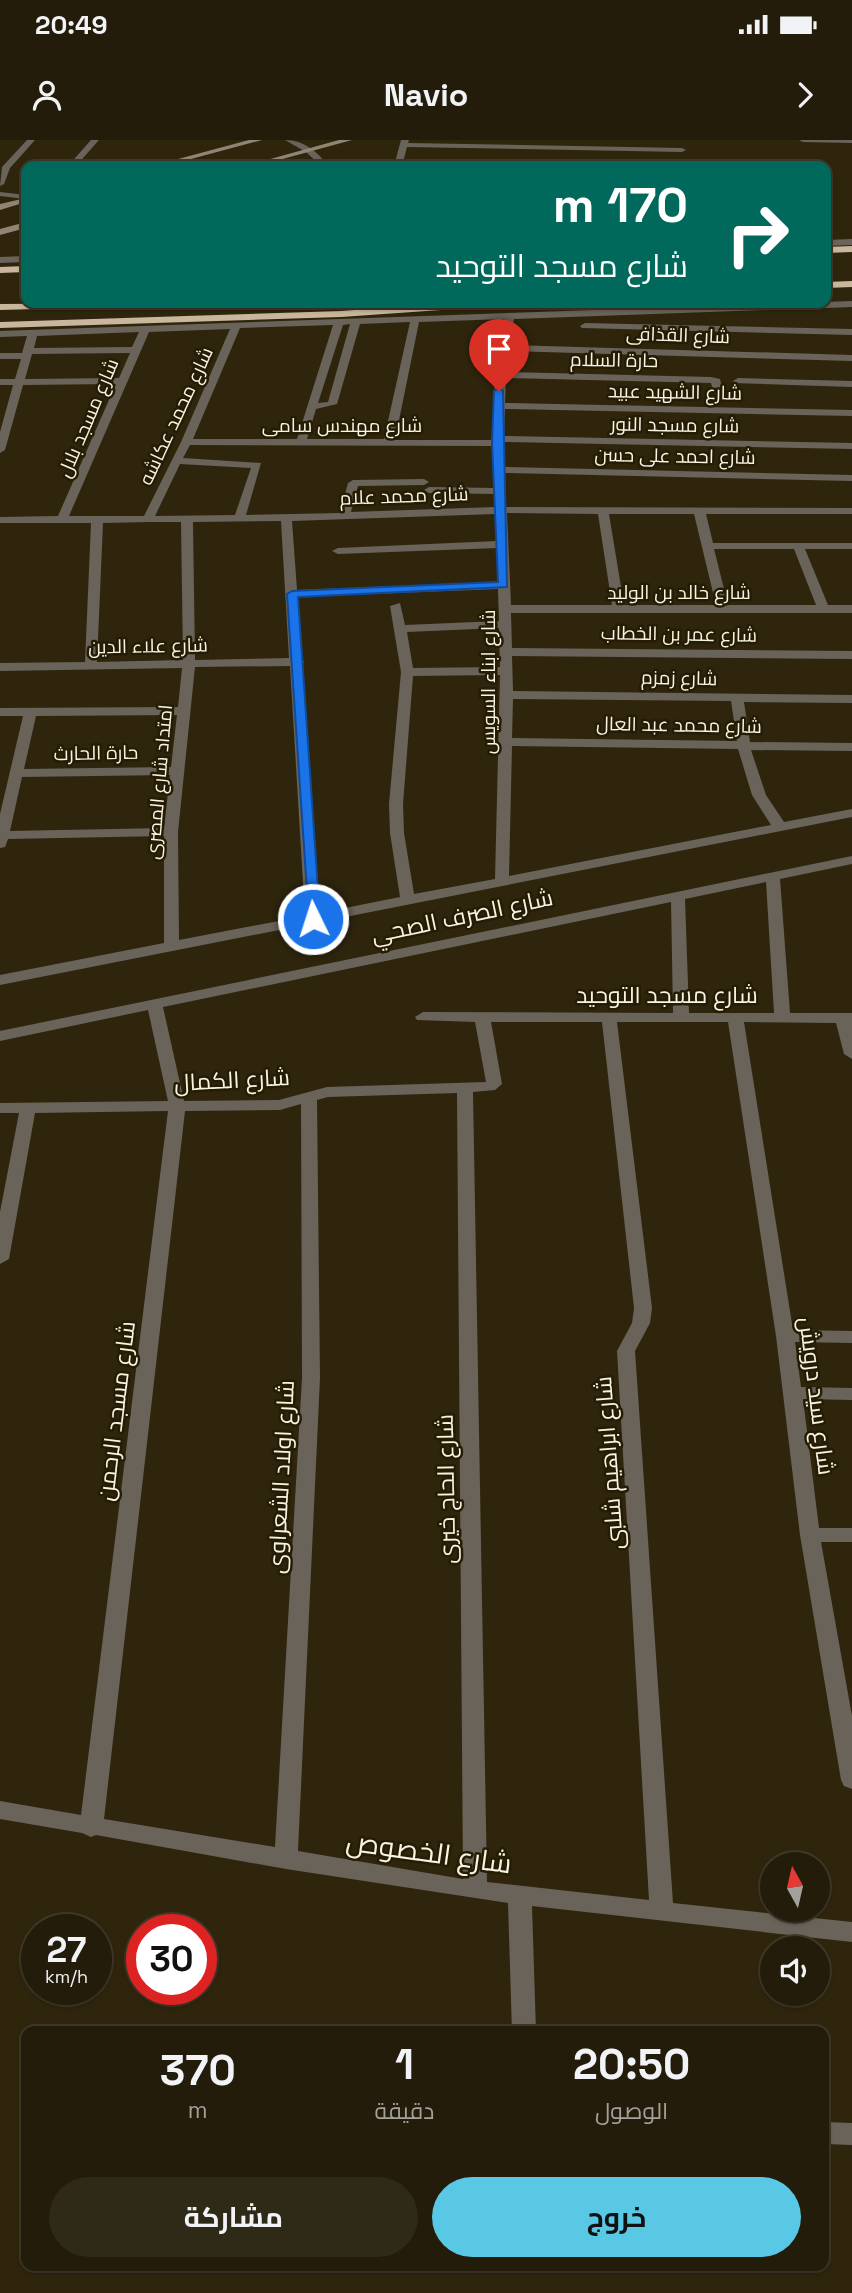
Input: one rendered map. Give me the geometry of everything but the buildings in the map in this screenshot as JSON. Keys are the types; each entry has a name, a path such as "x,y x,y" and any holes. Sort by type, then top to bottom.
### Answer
{"highway":[{"path":"831,250 852,249"},
{"path":"0,270 21,270"},
{"path":"0,282 21,282"},
{"path":"831,285 852,284"},
{"path":"0,307 21,306"},
{"path":"0,325 341,314 427,308"}],"street":[{"path":"0,184 3,167 31,140"},
{"path":"76,161 95,140"},
{"path":"176,161 258,140"},
{"path":"289,140 309,150 320,161"},
{"path":"268,161 348,140"},
{"path":"400,161 405,143 682,154 684,140"},
{"path":"803,140 852,141"},
{"path":"3,167 16,167"},
{"path":"0,194 21,197"},
{"path":"0,207 21,200"},
{"path":"0,232 21,226"},
{"path":"831,243 852,242"},
{"path":"0,260 21,259"},
{"path":"831,304 852,303"},
{"path":"0,334 720,308"},
{"path":"582,350 588,313"},
{"name":"شارع ابناء السويس","path":"502,881 506,652 497,441 500,375 510,316"},
{"path":"389,443 415,319"},
{"path":"312,407 332,404 356,321"},
{"path":"301,442 339,322"},
{"name":"شارع محمد عكاشه","path":"147,520 186,442 236,326"},
{"path":"585,326 852,332"},
{"name":"شارع مسجد بلال","path":"62,520 145,329"},
{"path":"0,446 33,333"},
{"name":"شارع القذافى","path":"503,348 852,358"},
{"path":"0,356 136,350"},
{"name":"حارة السلام","path":"500,375 711,380 716,381 718,392"},
{"path":"0,382 124,381"},
{"path":"738,381 852,384"},
{"name":"شارع الشهيد عبيد","path":"498,406 852,413"},
{"name":"شارع مهندس سامى","path":"186,442 497,441"},
{"name":"شارع مسجد النور","path":"497,441 852,446"},
{"path":"176,461 257,465 239,519"},
{"name":"شارع احمد على حسن","path":"498,470 852,478"},
{"path":"345,516 353,483 500,491"},
{"name":"شارع محمد علام","path":"0,520 239,519 501,510 852,511"},
{"path":"603,510 619,610"},
{"path":"699,510 723,610"},
{"path":"286,518 298,662 313,919"},
{"name":"امتداد شارع المصرى","path":"172,946 171,832 189,664 187,519"},
{"path":"91,666 97,520"},
{"path":"338,551 501,544"},
{"path":"708,546 852,546"},
{"path":"798,546 823,609"},
{"path":"292,594 504,585"},
{"path":"396,606 407,672 396,804 397,833 408,900"},
{"name":"شارع خالد بن الوليد","path":"505,609 852,609"},
{"path":"400,629 505,624"},
{"name":"شارع عمر بن الخطاب","path":"506,652 852,655"},
{"name":"شارع علاء الدين","path":"0,667 298,662"},
{"path":"407,672 506,671"},
{"name":"شارع زمزم","path":"506,695 852,699"},
{"path":"737,698 754,790 780,827"},
{"path":"0,712 184,710"},
{"path":"30,712 1,840 171,832"},
{"name":"شارع محمد عبد العال","path":"506,742 852,747"},
{"name":"حارة الحارث","path":"16,773 177,771"},
{"name":"شارع الصرف الصحي","path":"0,980 780,827 849,817"},
{"name":"شارع الصرف الصحي","path":"0,1036 852,860"},
{"path":"773,876 782,1018"},
{"path":"678,895 681,1018"},
{"name":"شارع مسجد الرحمن","path":"91,1828 177,1106 155,1003"},
{"name":"شارع مسجد التوحيد","path":"423,1017 848,1018"},
{"path":"465,1088 485,1088 494,1084 482,1017"},
{"name":"شارع ابراهيم شلبى","path":"609,1017 643,1308 641,1323 626,1351 662,1911"},
{"name":"شارع سيد درويش","path":"735,1018 785,1336 810,1535 845,1692 852,1780"},
{"path":"848,1018 852,1054"},
{"name":"شارع الكمال","path":"0,1108 280,1105 327,1092 465,1088"},
{"name":"شارع الحاج خيرى","path":"465,1088 475,1890"},
{"name":"شارع اولاد الشعراوى","path":"286,1860 311,1378 309,1096"},
{"path":"0,1259 28,1108"},
{"path":"785,1336 852,1337"},
{"path":"791,1393 852,1394"},
{"path":"810,1535 852,1535"},
{"name":"شارع الخصوص","path":"0,1810 91,1828 475,1890 852,1932"},
{"path":"520,1895 524,2026"},
{"path":"829,2133 852,2134"}],"route":[{"path":"313,919 292,594 504,585 497,443 499,391"}]}
